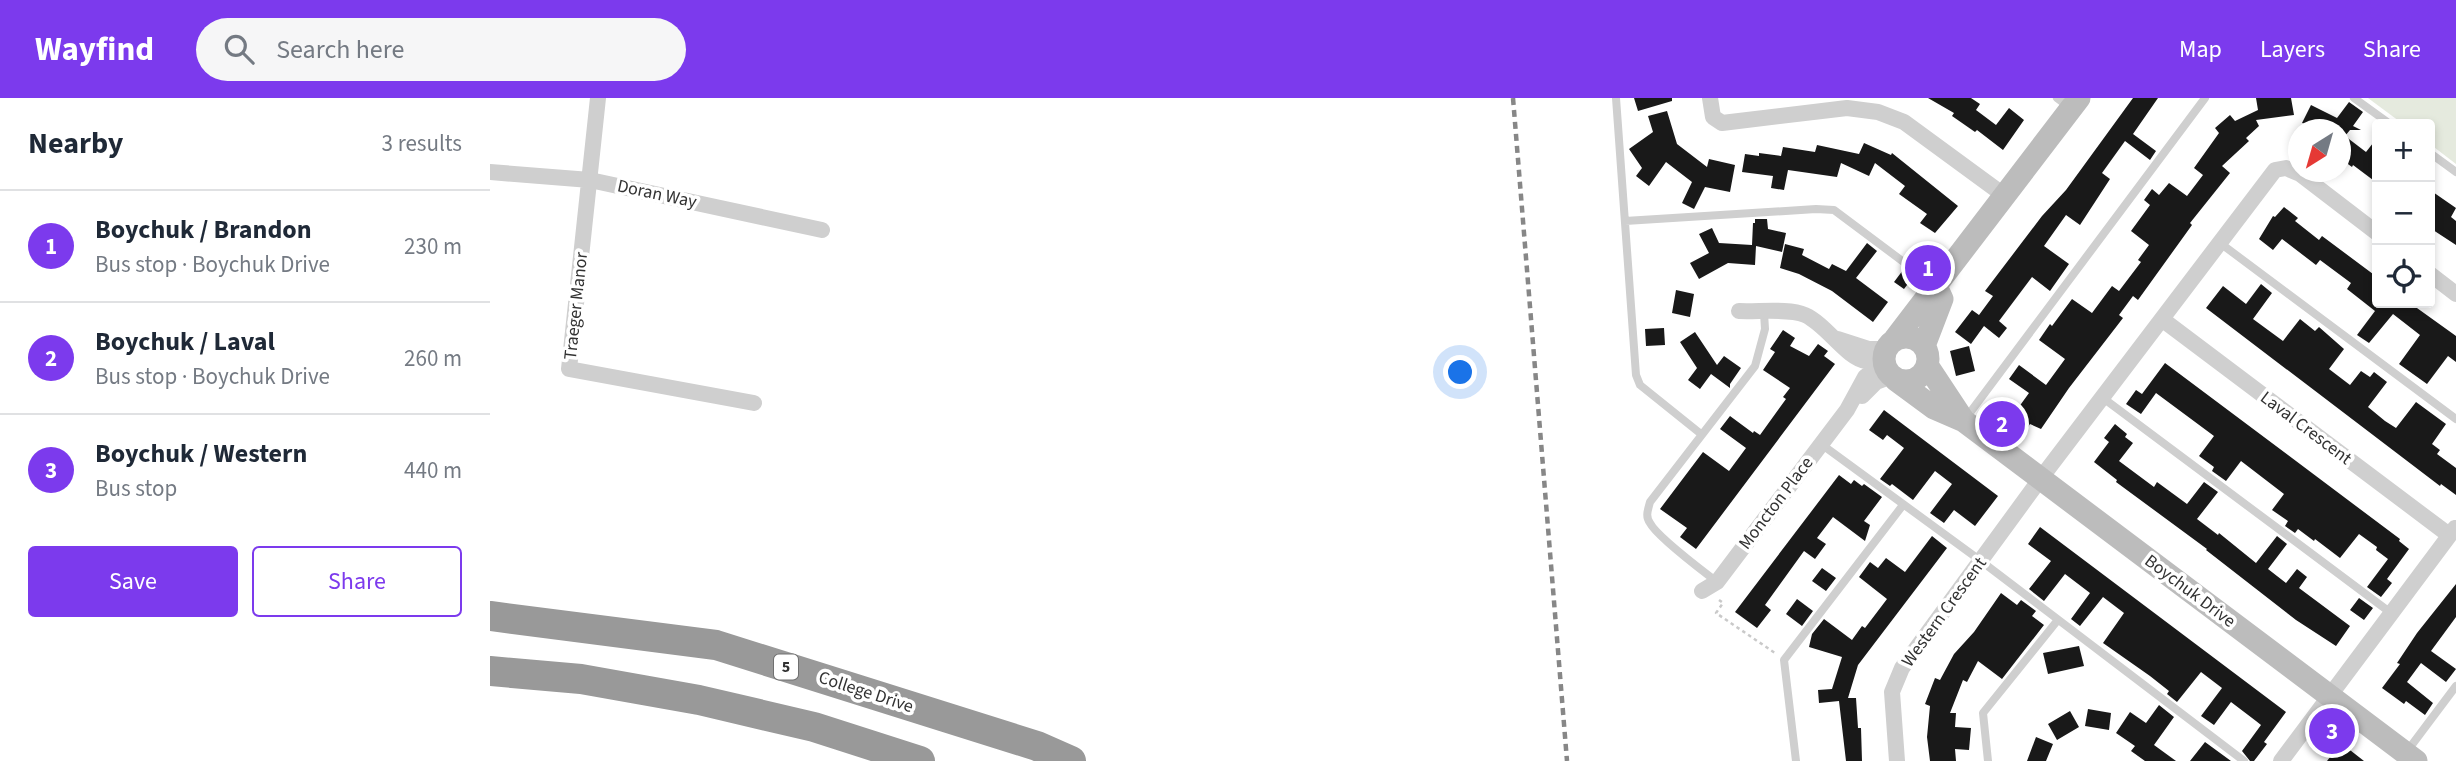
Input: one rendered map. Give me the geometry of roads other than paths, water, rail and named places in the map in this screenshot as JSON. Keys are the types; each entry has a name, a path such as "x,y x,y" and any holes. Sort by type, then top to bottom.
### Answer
{"highway":[{"name":"College Drive","path":"490,616 716,645 1037,746 1071,761"},
{"path":"490,671 581,680 699,701 814,727 920,761"}],"street":[{"name":"Traeger Manor","path":"598,98 569,369 754,404"},
{"path":"1710,98 1713,117 1722,123 1847,108 1878,112 1904,122 2005,196"},
{"path":"1889,361 1927,295 2005,196 2069,102"},
{"path":"2041,478 2274,170 2286,168 2300,174 2372,229"},
{"name":"Doran Way","path":"490,172 590,180 822,230"},
{"path":"2435,277 2454,290"},
{"path":"1739,312 1791,311 1806,315 1836,338 1869,349 1914,379 1925,371 1926,355 1942,299 1936,286"},
{"name":"Laval Crescent","path":"2163,320 2453,530 2329,696"},
{"path":"1889,361 1908,337 1919,341 1926,355"},
{"name":"Boychuk Drive","path":"1926,355 1964,421"},
{"name":"Boychuk Drive","path":"1889,361 1934,408 1964,421 2329,696 2407,758"},
{"name":"Moncton Place","path":"1702,591 1717,582 1847,410 1865,377 1889,361"},
{"name":"Western Crescent","path":"1896,761 1892,692 1902,667 2041,478"},
{"path":"2281,761 2329,696"}],"lane":[{"path":"1616,98 1636,375 1640,385 1702,434"},
{"path":"1964,421 2205,98"},
{"path":"2354,98 2383,119"},
{"path":"2435,157 2456,172"},
{"path":"1625,221 1834,210 1936,286"},
{"path":"2220,243 2456,419"},
{"path":"1717,582 1650,524 1647,513 1650,502 1755,366 1765,329 1764,313"},
{"path":"2103,398 2391,613"},
{"path":"1821,444 1981,561 2244,761"},
{"path":"1796,761 1784,660 1903,505"},
{"path":"1988,761 1983,713 2057,621"},
{"path":"2407,758 2456,686"}],"railway":[{"path":"1513,98 1567,761"}],"place":[{"name":"Boychuk / Brandon","path":"1928,268"},
{"name":"Boychuk / Laval","path":"2002,424"},
{"name":"Boychuk / Western","path":"2332,731"}]}
